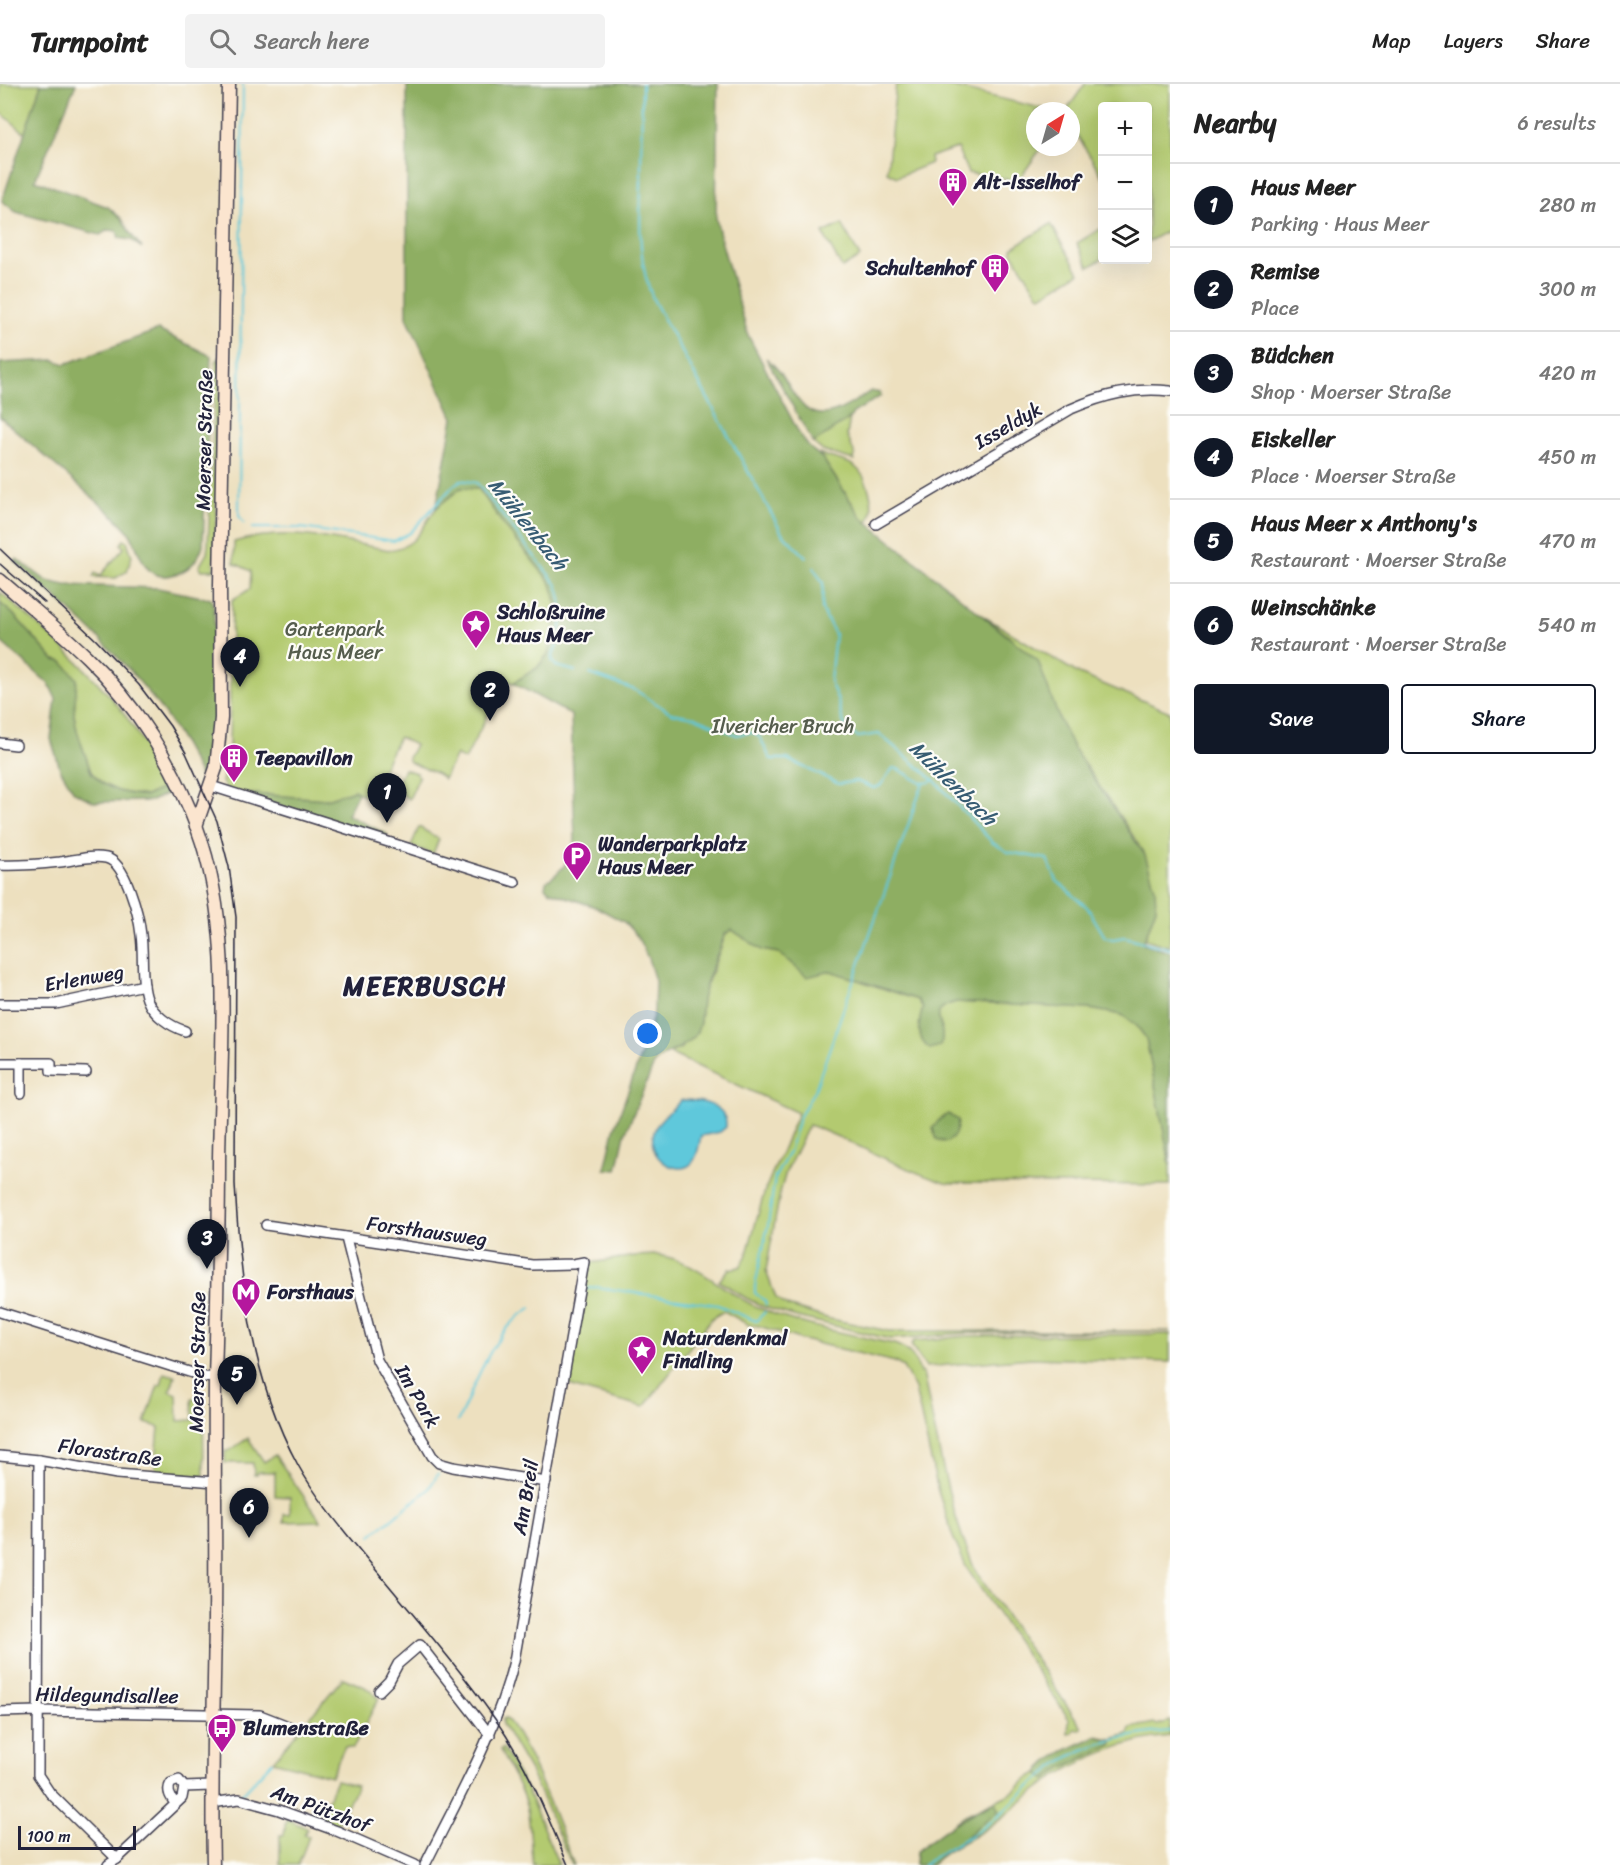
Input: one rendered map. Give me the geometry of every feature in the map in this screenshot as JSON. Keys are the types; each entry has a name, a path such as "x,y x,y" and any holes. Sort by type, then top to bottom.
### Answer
{"main road":[{"name":"Moerser Straße","path":"196,826 219,755 221,718 220,585 229,84"},
{"name":"Moerser Straße","path":"0,580 89,658 147,730 183,794 212,876 220,929 222,1032 211,1786 213,1865"},
{"path":"183,794 202,797 209,791"}],"street":[{"name":"Isseldyk","path":"876,524 1071,409 1114,393 1136,390 1170,390"},
{"path":"0,743 16,745"},
{"path":"209,791 515,882"},
{"path":"0,865 58,862 95,857 112,860 123,875 135,907 141,934 144,985"},
{"name":"Erlenweg","path":"0,1004 56,1004 144,985 152,1008 173,1027 184,1031"},
{"path":"0,1063 51,1063 51,1071 86,1072"},
{"path":"21,1063 21,1093"},
{"name":"Forsthausweg","path":"266,1226 532,1265 584,1262"},
{"name":"Im Park","path":"346,1238 377,1360 432,1456 439,1463 453,1467 546,1482"},
{"name":"Am Breil","path":"425,1865 490,1735 501,1709 514,1661 584,1262"},
{"path":"0,1312 205,1377 216,1378"},
{"name":"Florastraße","path":"0,1456 39,1460 117,1474 215,1482"},
{"path":"39,1460 38,1775 42,1783 117,1859"},
{"path":"379,1691 389,1681 398,1664 420,1645 490,1735"},
{"name":"Hildegundisallee","path":"0,1712 260,1715 296,1729"},
{"path":"108,1865 182,1798 184,1787 179,1780 173,1781 170,1785 169,1793 175,1803"},
{"path":"184,1787 211,1786"},
{"name":"Am Pützhof","path":"212,1803 239,1799 279,1810 337,1831 416,1865"}],"green space":[{"path":"0,84 41,84 25,133 0,112"},
{"path":"41,84 76,84 35,180 108,207 122,219 142,248 131,240 119,238 117,231 108,230 100,235 16,212 2,201"},
{"name":"Ilvericher Bruch","path":"407,84 718,84 716,218 721,240 748,335 800,435 809,447 823,459 861,517 1038,661 1060,721 1074,749 1145,855 1155,888 1156,908 1143,944 1170,952 1170,1164 1146,1038 1136,1025 1122,1015 1090,1009 956,1002 941,1010 939,1014 942,1032 940,1046 930,1049 920,1036 919,1025 923,1008 918,1000 831,971 807,977 779,953 762,950 732,930 725,934 709,976 697,1033 685,1045 655,1062 625,1134 617,1170 605,1169 614,1130 654,1012 655,981 648,958 637,936 624,922 598,908 549,891 545,887 546,882 565,864 575,840 571,715 513,683 537,668 548,654 558,608 551,583 503,524 479,489 461,488 436,508 453,418 407,317"},
{"path":"896,84 940,84 1026,105 1026,156 1036,156 1018,181 968,173 957,148 930,157 931,163 897,177 887,172"},
{"path":"1085,84 1170,84 1170,229 1152,240 1152,102 1098,102 1098,169 1080,140 1080,102 1072,102"},
{"path":"842,224 860,257 842,268 823,233"},
{"path":"1051,224 1079,273 1041,296 1038,295 1012,252 1012,248"},
{"path":"1098,230 1098,261 1089,267 1077,243"},
{"path":"158,330 211,356 203,545 191,565 184,571 167,576 157,575 150,571 128,531 115,517 0,417 0,363 54,360 65,364"},
{"path":"219,358 221,363 214,570 201,570 199,567 207,553 208,543 216,362"},
{"path":"766,358 775,366 796,398 808,410 815,413 834,412 871,391 880,393 881,396 853,413 850,418 813,443"},
{"path":"850,418 847,435 855,455 854,460 823,451 813,443"},
{"path":"819,453 850,464 859,471 870,493 872,509 868,522 861,517"},
{"name":"Gartenpark Haus Meer","path":"461,488 479,489 503,524 551,583 558,608 548,654 537,668 513,683 505,680 465,760 456,755 444,779 410,762 408,758 415,745 399,737 368,798 354,790 326,799 236,793 226,789 222,782 229,749 232,600 250,589 251,571 234,563 234,542 254,537 293,535 312,536 389,550 399,548 412,541 437,507"},
{"path":"124,540 127,541 132,556 127,571 116,578 93,577 95,573 100,576 124,548 121,544"},
{"path":"17,559 47,581 65,585 158,588 211,599 214,608 216,719 213,759 205,785 171,724 142,685 90,630 15,561"},
{"path":"0,592 62,647 106,691 133,726 167,786 146,796 132,794 103,784 91,772 77,731 74,715 75,692 63,662 54,660 13,614 0,603"},
{"path":"0,603 13,614 54,660 63,662 77,679 74,715 91,772 103,784 118,791 146,796 167,786 170,792 152,801 94,802 74,792 60,769 51,739 56,699 49,684 0,641"},
{"path":"983,616 1079,674 1170,712 1170,947 1145,939 1156,908 1138,843 1074,749 1012,639"},
{"path":"404,769 416,773 419,777 409,799 395,789"},
{"path":"355,790 358,793 347,815 387,834 386,840 236,793 326,799"},
{"path":"419,827 439,839 433,854 411,846"},
{"path":"732,930 762,950 779,953 807,976 831,971 918,1000 923,1008 919,1031 942,1028 938,1013 946,1005 956,1002 1090,1009 1122,1015 1136,1025 1146,1038 1170,1163 1170,1185 945,1183 809,1125 786,1172 780,1193 766,1271 776,1298 787,1306 830,1319 889,1331 1170,1331 967,1333 890,1339 764,1307 719,1281 729,1269 740,1267 746,1257 765,1190 798,1113 669,1053 682,1048 700,1023 702,997 726,934"},
{"path":"948,1114 958,1120 955,1135 946,1142 936,1139 933,1128"},
{"path":"657,1255 684,1263 759,1308 791,1320 894,1344 911,1354 920,1373 923,1373 950,1498 975,1570 1082,1728 1080,1730 1074,1729 1073,1733 1068,1734 1069,1719 966,1567 953,1537 938,1491 915,1389 903,1367 895,1362 749,1325 724,1311 712,1318 644,1407 575,1388 567,1383 585,1270 591,1263"},
{"path":"1170,1334 1170,1362 1031,1358 926,1367 911,1345 914,1341 967,1336"},
{"path":"164,1373 175,1376 170,1391 177,1394 178,1421 193,1420 192,1399 203,1398 204,1476 155,1472 159,1427 145,1423"},
{"path":"248,1438 264,1462 275,1455 321,1521 284,1522 284,1514 290,1514 290,1497 275,1496 275,1472 258,1472 254,1475 253,1463 225,1463 225,1451 229,1451"},
{"path":"343,1678 365,1687 379,1698 353,1748 345,1746 331,1776 273,1761"},
{"path":"505,1718 513,1726 532,1763 574,1865 572,1865 530,1771 503,1725"},
{"path":"1170,1721 1170,1736 1121,1746 1090,1758 1046,1783 992,1825 950,1850 931,1865 915,1865 916,1852 965,1815 1010,1794 1053,1759 1096,1736 1112,1739 1128,1734 1130,1728"},
{"path":"1096,1736 1112,1740 1112,1745 1062,1768 1046,1780 1038,1773 1056,1756"},
{"path":"503,1748 527,1790 559,1865 533,1865 526,1805 500,1750"},
{"path":"336,1780 357,1785 336,1828 320,1821 320,1817"},
{"path":"995,1802 999,1810 959,1845 942,1854 931,1865 915,1865 916,1852 925,1844 963,1818"},
{"path":"286,1819 307,1828 304,1835 309,1837 298,1865 280,1865 280,1835 284,1835"}],"water":[{"path":"681,1100 704,1102 718,1108 725,1119 726,1127 720,1132 701,1136 697,1154 692,1163 678,1168 663,1162 657,1156 653,1147 653,1138 658,1123"}],"waterway":[{"path":"243,84 239,516 244,523"},
{"path":"642,84 640,227 642,257 649,287 654,301 782,533 806,557"},
{"name":"Mühlenbach","path":"253,528 301,528 394,541 410,533 461,480 477,483 557,585 561,599 562,620 552,660 556,666 575,671"},
{"name":"Mühlenbach","path":"814,568 823,583 822,610 835,634 830,681 848,731 858,737 879,734 934,780 993,843 1008,852 1047,859 1057,881 1087,907 1105,937 1113,939 1125,937 1170,949"},
{"path":"590,674 635,690 671,713 695,717 737,735 746,733 757,735 771,759 787,759 839,784 856,781 874,788 880,786 893,768 918,781 934,780"},
{"path":"766,1305 765,1301 755,1293 755,1286 775,1177 789,1152 799,1118 816,1087 923,783"},
{"path":"586,1289 596,1287 718,1305 756,1321 765,1312"},
{"path":"458,1421 496,1343 517,1318 531,1308"},
{"path":"371,1535 428,1490 438,1474"},
{"path":"924,1865 982,1828 1043,1776 1075,1753 1115,1739 1170,1731"},
{"path":"238,1796 272,1762"}],"tram line":[{"path":"0,549 96,640 139,685 170,726 186,753 217,821 229,867 236,917 235,1184 240,1256 251,1328 269,1398 282,1432 314,1491 466,1679 506,1736 536,1790 568,1865"},
{"path":"0,564 45,603"}],"place":[{"name":"Alt-Isselhof","path":"953,208"},
{"name":"Schultenhof","path":"995,294"},
{"name":"Schloßruine Haus Meer","path":"476,650"},
{"name":"Eiskeller","path":"240,687"},
{"name":"Remise","path":"490,721"},
{"name":"Teepavillon","path":"234,784"},
{"name":"Haus Meer","path":"387,823"},
{"name":"Wanderparkplatz Haus Meer","path":"577,882"},
{"name":"Büdchen","path":"207,1269"},
{"name":"Forsthaus","path":"246,1318"},
{"name":"Naturdenkmal Findling","path":"642,1376"},
{"name":"Haus Meer x Anthony's","path":"237,1405"},
{"name":"Weinschänke","path":"249,1538"},
{"name":"Blumenstraße","path":"222,1754"}],"district":[{"name":"MEERBUSCH","path":"425,986"}]}
